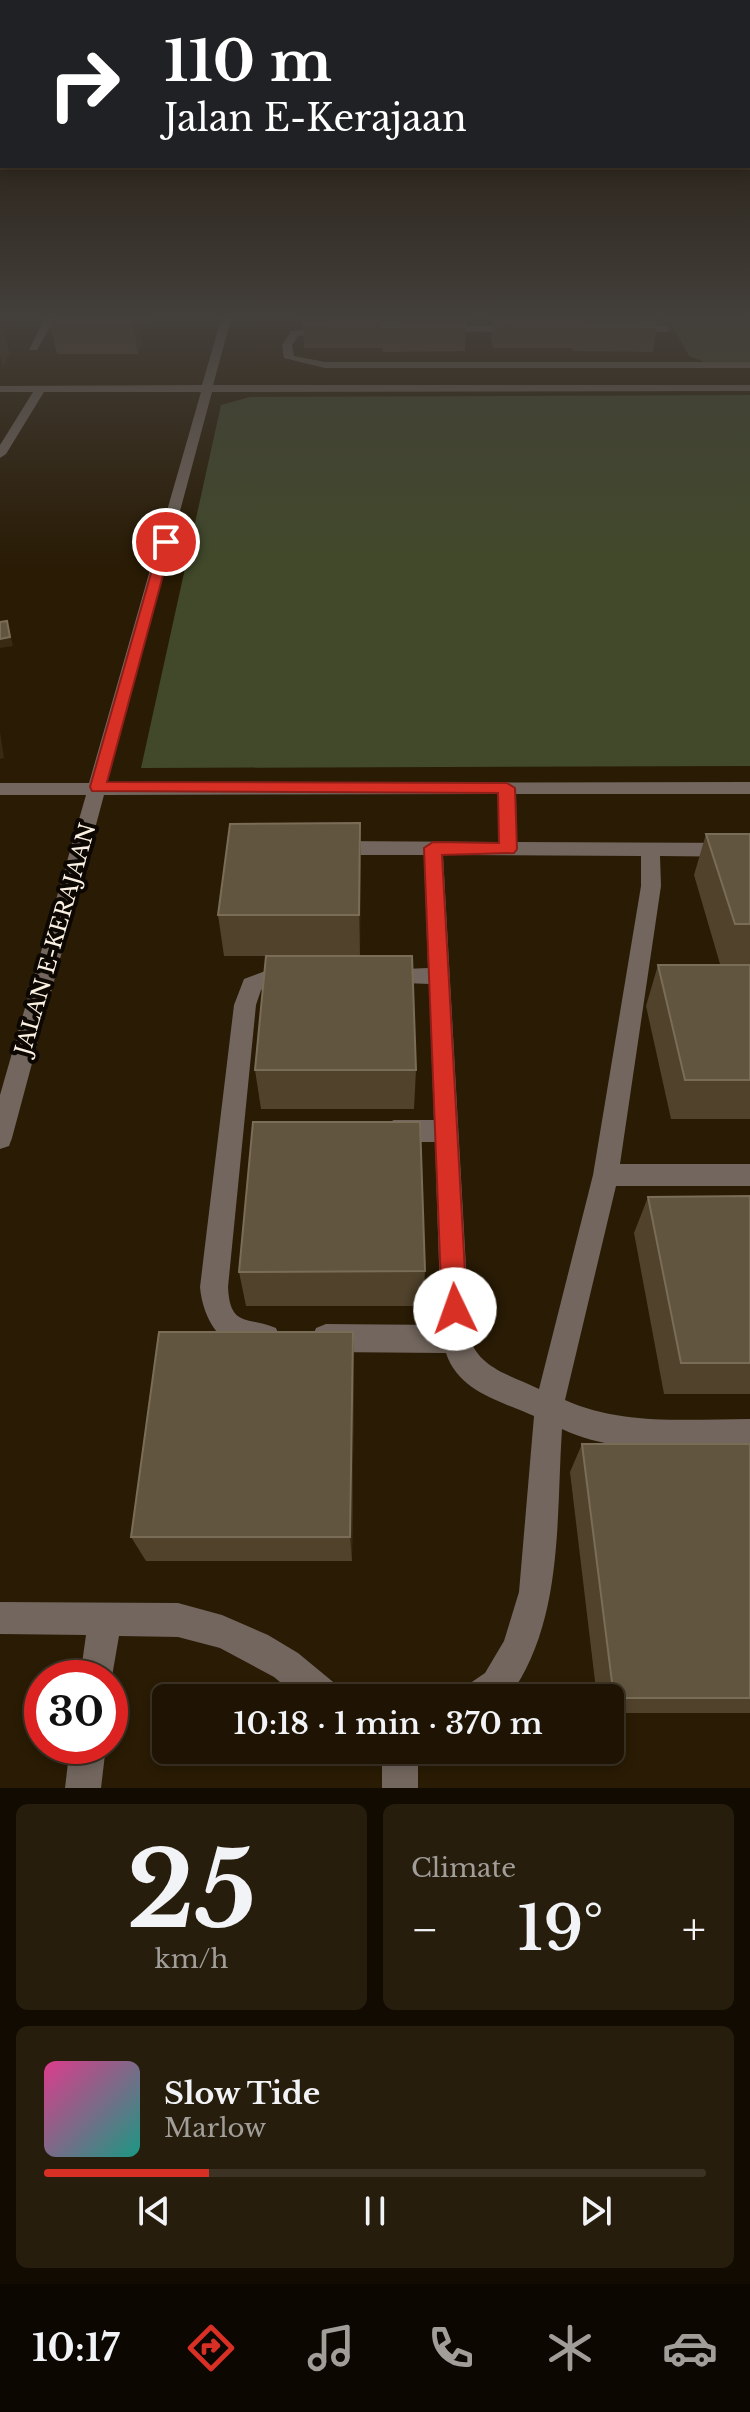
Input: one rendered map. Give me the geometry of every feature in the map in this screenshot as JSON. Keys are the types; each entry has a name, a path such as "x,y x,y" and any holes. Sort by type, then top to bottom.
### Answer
{"street":[{"path":"0,454 34,399"},
{"name":"JALAN E-KERAJAAN","path":"0,1138 206,399"},
{"path":"507,788 508,849"},
{"name":"JALAN E-KERAJAAN","path":"0,789 750,788"},
{"path":"308,848 750,850"},
{"path":"433,848 456,1339 463,1361 477,1375 586,1425 615,1431 750,1434"},
{"path":"498,1684 519,1648 535,1592 549,1408 606,1175 651,886 650,850"},
{"path":"318,976 273,976 252,985 245,1005 214,1309 220,1321 234,1331 259,1338 456,1339"},
{"path":"364,976 440,976"},
{"path":"635,988 664,988"},
{"path":"231,1131 262,1131"},
{"path":"370,1131 446,1131"},
{"path":"606,1175 750,1175"},
{"path":"0,1618 178,1620 222,1632 286,1665 309,1684"},
{"path":"99,1660 105,1619"},
{"path":"83,1788 86,1764"},
{"path":"400,1764 400,1788"}],"green space":[{"path":"241,399 750,399 750,766 141,768 221,405"}],"building":[{"path":"7,621 10,637 0,639 0,622"},
{"path":"360,823 359,915 218,915 230,824"},
{"path":"706,834 750,834 750,924 735,924"},
{"path":"266,956 412,956 416,1070 255,1070"},
{"path":"658,965 750,965 750,1080 685,1080"},
{"path":"253,1122 420,1122 425,1271 239,1272"},
{"path":"750,1196 750,1363 681,1363 648,1197"},
{"path":"159,1332 353,1332 350,1537 131,1537"},
{"path":"582,1444 750,1444 750,1698 624,1698 624,1684 612,1684"}],"route":[{"path":"166,542 98,787 507,788 508,849 433,848 455,1309"}]}
